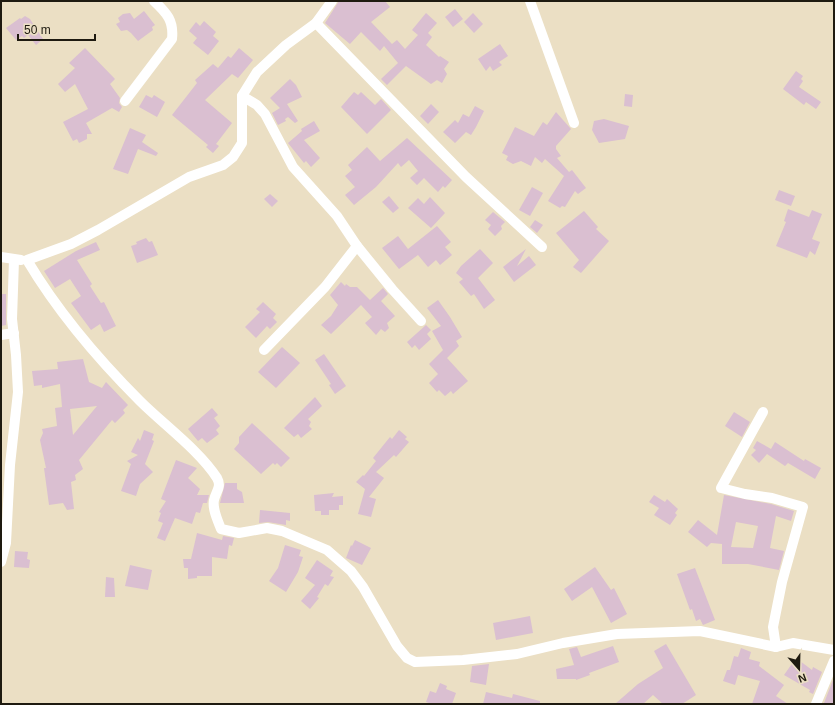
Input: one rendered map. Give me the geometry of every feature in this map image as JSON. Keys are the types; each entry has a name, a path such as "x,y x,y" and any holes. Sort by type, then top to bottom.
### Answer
{"street":[{"path":"125,101 172,39 173,30 168,14 154,1"},
{"path":"1,257 14,260 27,260 71,244 132,211 189,177 223,165 232,157 242,142 242,96 257,72 286,45 316,23 332,1"},
{"path":"530,1 574,123"},
{"path":"316,23 466,177 542,247"},
{"path":"242,96 257,105 265,114 293,167 337,216 357,246 392,289 421,321"},
{"path":"264,350 325,287 357,246"},
{"path":"1,562 6,543 10,465 18,392 12,319 14,260"},
{"path":"27,260 42,285 88,347 140,401 214,473 219,480 220,489 214,500 216,517 222,529 239,533 267,528 282,531 327,550 355,576 406,658 415,662 463,660 517,654 563,643 617,634 700,631 776,647 793,643 834,650"},
{"path":"1,335 14,333"},
{"path":"763,412 720,488 772,498 803,507 782,582 773,627 776,647"},
{"path":"816,704 834,662"}],"building":[{"path":"339,1 385,1 390,7 371,22 392,44 397,40 405,49 418,35 412,30 426,13 437,23 428,33 432,37 426,45 439,57 440,56 449,62 444,69 447,74 442,83 437,80 431,84 406,66 387,85 381,79 398,63 384,46 380,51 361,32 350,44 325,23"},
{"path":"455,9 463,19 453,27 445,17"},
{"path":"144,11 155,25 152,27 153,30 138,41 127,30 121,31 116,24 120,22 118,18 123,14 130,13 134,19"},
{"path":"473,13 483,24 474,33 464,22"},
{"path":"25,16 30,19 43,39 36,45 28,35 24,38 22,36 16,40 6,28"},
{"path":"204,21 216,32 213,36 219,41 208,55 193,43 197,38 189,31 196,22 200,26"},
{"path":"500,44 508,56 499,62 502,65 493,71 490,66 486,71 478,59"},
{"path":"85,48 115,79 110,84 120,98 119,103 122,107 119,112 112,108 86,123 92,134 87,134 87,139 79,143 77,139 73,141 63,122 88,109 75,84 65,92 58,84 75,68 69,63"},
{"path":"239,48 253,60 238,78 232,74 205,100 232,123 216,144 219,146 213,153 206,147 208,145 172,115 197,83 195,80 213,64 218,68 228,56 231,58"},
{"path":"796,71 803,76 801,79 803,81 799,87 821,102 816,109 806,102 804,105 783,89"},
{"path":"290,79 296,85 302,97 287,104 298,121 295,123 288,117 285,119 286,121 278,125 272,113 280,108 270,98"},
{"path":"354,92 358,95 361,92 375,105 381,99 391,110 367,134 341,107"},
{"path":"625,94 633,95 632,107 624,106"},
{"path":"146,95 152,98 154,95 165,102 157,117 139,107"},
{"path":"431,104 439,112 428,124 420,116"},
{"path":"475,106 484,111 476,127 471,135 466,132 455,143 443,132 455,120 458,123 463,114 469,117"},
{"path":"556,112 571,129 556,146 556,149 561,156 557,158 569,172 572,170 586,188 578,194 575,191 565,207 562,206 560,208 548,201 564,176 545,159 542,163 535,157 531,166 521,161 513,164 506,160 508,156 502,153 515,127 534,136 543,122 547,125"},
{"path":"604,119 629,126 625,139 599,143 592,130 594,121"},
{"path":"314,121 320,131 304,140 320,158 311,167 306,161 304,163 288,143 302,131 301,129"},
{"path":"130,128 146,135 142,142 158,153 156,156 138,149 128,174 113,169"},
{"path":"407,138 452,180 445,188 443,186 438,192 424,178 417,185 410,178 418,171 409,160 401,167 398,163 376,187 354,205 345,195 355,187 345,176 352,170 348,165 367,147 380,161"},
{"path":"532,187 543,193 530,216 519,210"},
{"path":"779,190 795,196 791,206 775,200"},
{"path":"270,194 278,201 272,207 264,199"},
{"path":"389,196 399,208 393,213 382,202"},
{"path":"430,197 445,213 431,228 408,208 418,198 424,204"},
{"path":"788,209 809,217 812,210 822,214 812,239 820,242 815,255 810,251 807,258 776,246 786,222 784,221"},
{"path":"584,211 598,227 596,229 609,241 581,273 573,267 579,260 556,233"},
{"path":"493,212 505,222 501,226 502,229 495,236 488,229 491,225 485,220"},
{"path":"535,220 543,225 537,233 530,227"},
{"path":"437,226 451,242 445,247 452,255 440,265 436,260 428,267 418,255 399,269 382,248 398,236 408,249"},
{"path":"146,238 149,242 152,241 158,255 137,263 131,246"},
{"path":"96,242 100,250 77,260 92,284 90,286 101,303 104,302 116,326 104,332 100,324 91,330 71,303 81,296 70,279 55,288 44,271 76,251"},
{"path":"480,249 493,263 478,278 495,300 484,309 474,294 471,296 459,282 463,279 456,273 461,266"},
{"path":"526,249 517,266 529,256 536,265 514,282 503,267"},
{"path":"341,282 345,286 346,284 350,287 357,287 370,300 383,288 388,294 381,301 395,316 387,323 389,328 385,332 381,329 376,335 365,323 372,317 361,305 331,334 321,325 331,316 338,305 330,295"},
{"path":"1,294 6,294 6,325 1,326"},
{"path":"438,300 462,337 456,341 459,346 447,358 468,381 453,394 451,391 445,396 439,390 437,392 429,383 438,374 429,364 443,350 432,331 441,326 427,308"},
{"path":"263,302 276,314 273,318 277,322 270,329 267,326 256,338 245,327 260,312 256,309"},
{"path":"426,325 431,330 427,334 431,339 419,350 415,345 412,348 407,342"},
{"path":"282,347 300,363 276,388 258,372"},
{"path":"324,354 346,386 335,394 329,385 331,384 315,360"},
{"path":"83,359 89,382 102,388 106,382 128,405 123,410 125,413 115,423 112,420 79,460 83,469 75,475 76,480 71,482 74,509 67,510 63,503 49,505 44,468 46,468 40,440 43,433 42,429 57,426 55,408 62,407 60,384 42,388 42,385 34,386 32,371 58,369 57,362","holes":["97,406 73,435 70,409"]},
{"path":"315,397 322,406 308,419 311,422 309,426 312,429 301,438 298,434 294,437 284,428"},
{"path":"212,408 218,415 214,418 220,426 216,430 219,434 207,443 202,438 198,441 188,429"},
{"path":"734,412 750,422 742,437 725,426"},
{"path":"252,423 290,458 281,467 277,463 275,465 273,463 261,474 234,449 239,443 239,437"},
{"path":"144,430 154,434 152,440 154,441 145,464 153,472 140,484 136,496 121,491 131,464 127,461 138,455 131,452 138,438 140,441"},
{"path":"399,430 407,437 405,439 409,442 396,457 394,455 376,472 384,478 369,497 376,499 371,517 358,514 365,489 356,482 363,475 364,476 376,461 373,458 390,437 392,439"},
{"path":"757,441 771,449 775,442 804,461 805,459 821,468 815,479 788,463 785,466 767,454 759,463 751,455 756,450 753,448"},
{"path":"176,460 197,468 188,478 200,489 197,495 209,495 207,503 203,503 200,513 196,512 192,524 175,518 165,541 157,538 163,523 158,521 161,513 159,512 166,501 161,499"},
{"path":"225,483 237,483 237,489 242,492 244,503 220,503"},
{"path":"334,493 332,497 343,496 343,505 339,505 339,510 329,510 329,515 321,515 321,511 315,511 314,495"},
{"path":"654,495 665,502 667,499 678,509 675,513 677,515 670,525 654,515 659,508 649,502"},
{"path":"724,495 771,504 794,511 791,521 776,516 770,548 784,551 779,570 748,564 722,564 722,544 711,543 707,547 688,532 698,520 717,535","holes":["736,522 758,526 753,548 731,547"]},
{"path":"260,510 290,513 290,521 286,520 286,525 268,522 259,523"},
{"path":"197,533 222,540 223,536 234,538 232,546 229,545 227,559 212,557 212,576 197,576 197,578 188,579 188,568 184,568 183,559 191,559"},
{"path":"355,540 371,548 362,565 346,558 351,545 352,546"},
{"path":"285,545 301,550 299,556 303,557 298,572 286,592 269,581 278,568"},
{"path":"15,551 28,552 27,559 30,560 29,568 14,567"},
{"path":"317,560 333,571 330,576 334,577 328,586 325,584 317,597 319,598 310,609 301,601 315,585 305,578"},
{"path":"130,565 152,570 148,590 125,586"},
{"path":"595,567 611,590 614,588 627,614 611,623 592,587 572,601 564,589"},
{"path":"695,568 715,620 703,625 700,619 696,621 692,609 690,610 677,574"},
{"path":"106,577 114,578 115,597 105,597"},
{"path":"530,616 533,633 496,640 493,623"},
{"path":"666,644 696,695 682,704 663,704 653,695 643,704 615,704 638,684 663,668 654,651"},
{"path":"613,646 619,662 589,673 590,675 576,680 557,679 556,669 574,665 569,649 577,647 581,657"},
{"path":"741,648 751,652 749,659 760,662 759,666 784,685 776,696 788,704 752,704 760,681 738,675 735,685 723,681 727,670 730,670 734,656 738,657"},
{"path":"796,658 812,670 813,667 822,672 813,694 809,692 810,690 784,675"},
{"path":"489,664 486,685 470,682 472,666"},
{"path":"833,680 834,704 827,704 824,703"},
{"path":"440,683 447,686 446,689 456,693 452,704 432,704 426,702 430,691 436,693"},
{"path":"486,692 512,698 513,694 540,701 540,704 483,704"}]}
